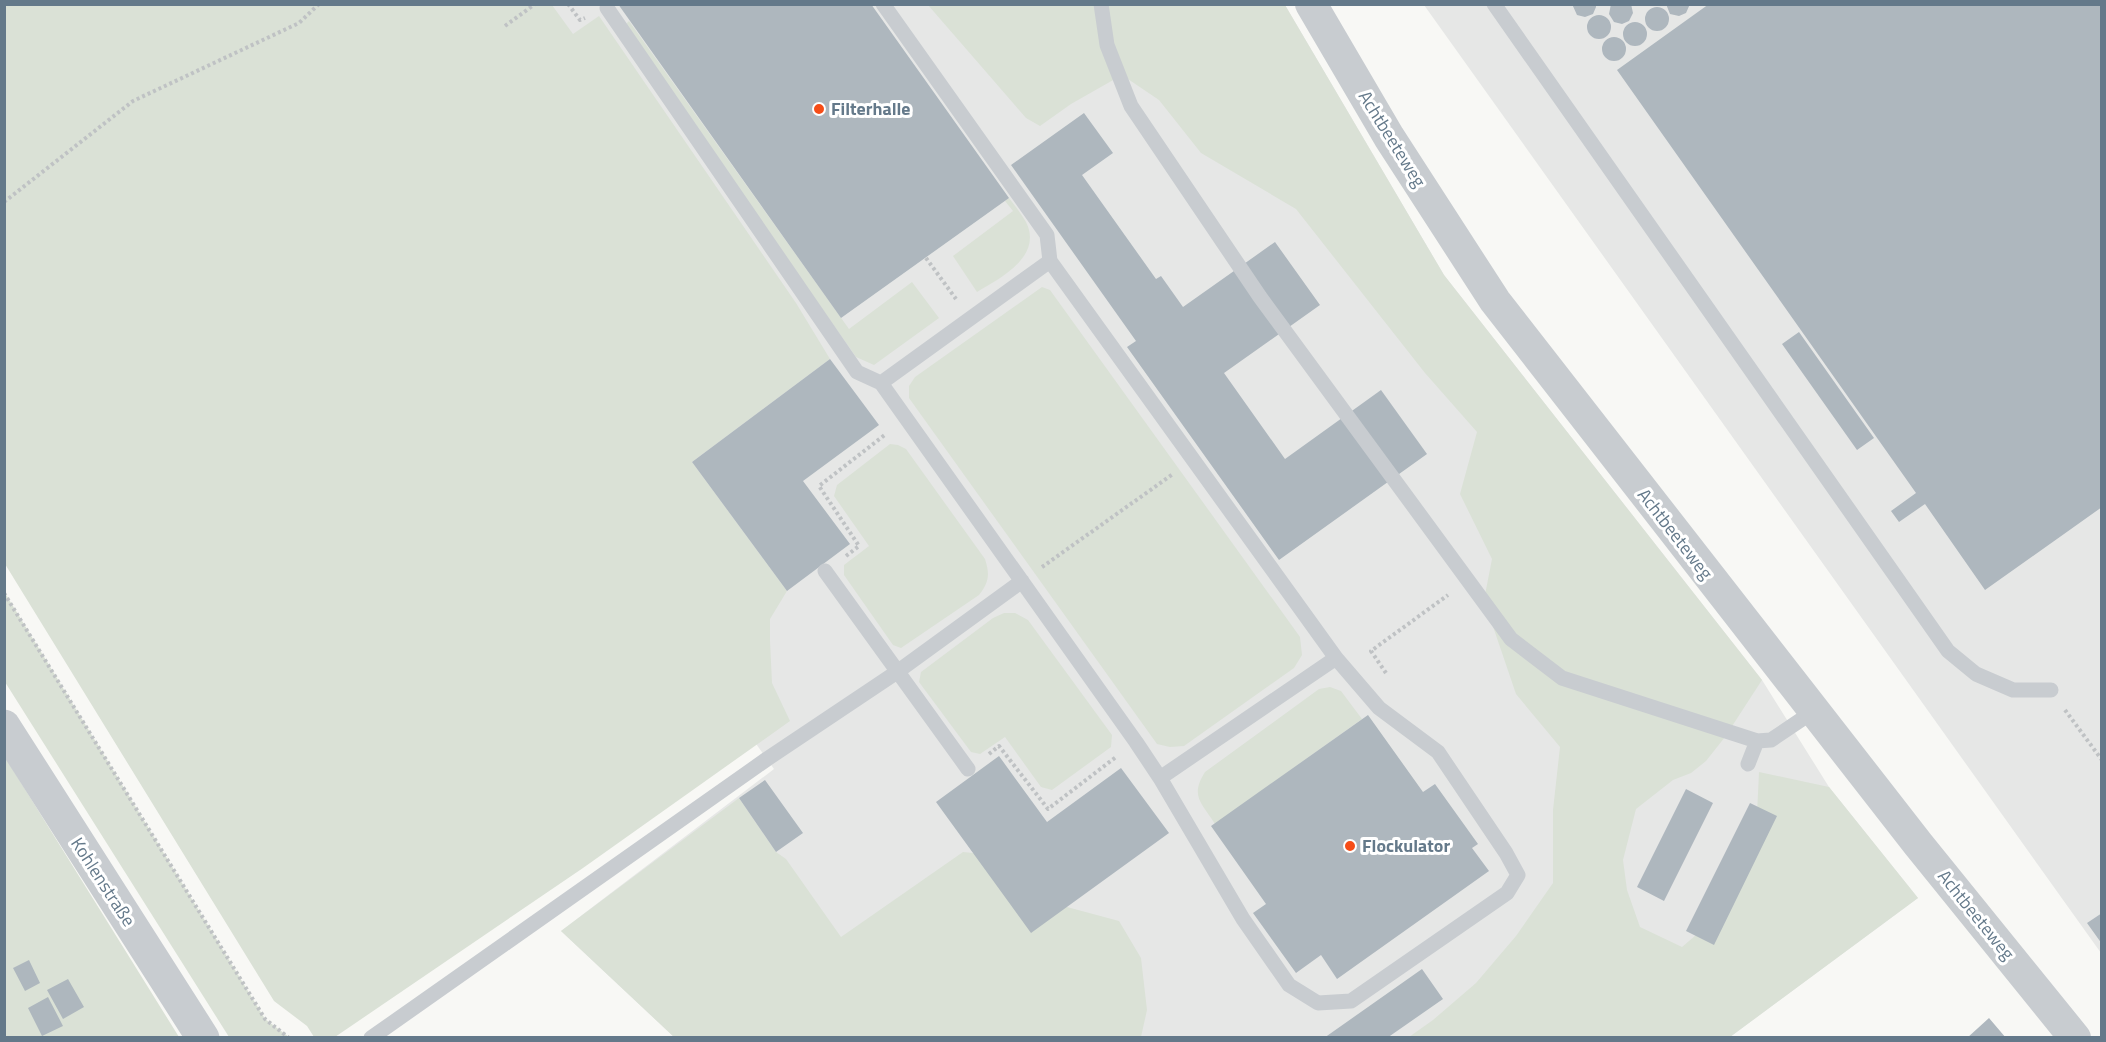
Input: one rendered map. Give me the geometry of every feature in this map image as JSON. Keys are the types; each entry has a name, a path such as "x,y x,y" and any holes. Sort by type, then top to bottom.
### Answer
{"street":[{"name":"Achtbeeteweg","path":"1311,4 1389,137 1495,301 1918,844 2075,1038"},
{"name":"Kohlenstraße","path":"4,726 203,1038"}],"lane":[{"path":"607,8 857,372 881,383 1136,742 1160,778 1243,919 1289,986 1318,1003 1351,1001 1507,893 1518,875 1506,853 1438,752 1379,708 1336,658 1050,261 1047,235 883,4"},
{"path":"1101,4 1107,45 1131,106 1260,297 1511,639 1562,678 1757,741 1771,740 1814,711"},
{"path":"1494,4 1947,651 1976,674 2013,690 2051,690"},
{"path":"881,383 1050,261"},
{"path":"825,571 968,769"},
{"path":"371,1038 757,766 897,672 1022,581"},
{"path":"1160,778 1336,658"},
{"path":"1748,764 1757,741"}],"path":[{"path":"4,202 133,101 299,23 319,4"},
{"path":"506,27 535,4"},
{"path":"926,258 970,319"},
{"path":"825,571 859,546 819,486 905,419"},
{"path":"1022,581 1192,460"},
{"path":"1376,658 1371,651 1467,581"},
{"path":"4,593 265,1019 289,1038"},
{"path":"2051,690 2102,760"},
{"path":"968,769 999,746 1048,809 1136,742"}],"shaded area":[{"path":"4,5 552,5 573,34 599,16 796,303 830,359 692,462 787,591 770,619 770,641 772,683 790,721 583,868 335,1037 314,1037 307,1026 274,1001 5,564"},
{"path":"5,5 1285,5 1444,275 1762,680 1829,787 1918,898 1730,1037 674,1037 561,931 774,769 749,734"},
{"path":"928,5 1285,5 1444,275 1762,680 1725,737 1706,761 1691,773 1673,780 1636,809 1623,860 1627,890 1640,927 1682,947 1724,911 1756,836 1759,772 1829,787 1918,898 1730,1037 1409,1037 1433,1020 1476,983 1516,936 1553,883 1553,810 1560,747 1516,694 1484,600 1492,559 1460,494 1477,432 1425,373 1296,209 1201,153 1159,100 1122,75 1071,104 1040,126 1026,118"},
{"path":"1424,5 2101,5 2101,953"},
{"path":"629,21 849,329 912,282 939,318 874,365 856,357 624,26"},
{"path":"1009,198 1026,222 1030,234 1029,245 1024,255 1008,273 977,292 953,256 1013,211 1005,201"},
{"path":"1042,287 1050,290 1300,637 1302,655 1294,668 1184,746 1170,747 1157,744 909,398 909,386 915,377"},
{"path":"890,444 906,449 985,559 988,570 987,582 979,595 901,648 893,645 844,575 844,565 869,546 834,496 837,485"},
{"path":"5,593 265,1019 289,1037 229,1037 5,682"},
{"path":"1004,613 1015,613 1028,620 1112,735 1111,747 1052,790 1041,787 1005,737 980,754 971,752 919,682 921,672 993,618"},
{"path":"1330,687 1341,691 1362,719 1215,824 1199,799 1198,787 1205,772 1319,689"},
{"path":"5,757 179,1037 5,1037"},
{"path":"739,798 776,852 786,859 841,937 963,852 973,853 1067,907 1119,921 1141,958 1147,1010 1141,1037 674,1037 561,931"}],"building":[{"name":"Filterhalle","path":"618,4 871,4 1009,198 841,318"},
{"path":"1572,4 1596,4 1596,7 1593,14 1585,17 1577,15"},
{"path":"1611,4 1631,4 1633,13 1629,21 1622,24 1614,22 1609,14"},
{"path":"1666,4 1690,4 1686,13 1679,16 1670,14"},
{"path":"1709,4 2102,4 2102,507 1985,590 1925,504 1899,522 1891,511 1916,493 1617,70"},
{"path":"1657,7 1666,10 1669,19 1666,28 1657,31 1648,28 1645,19 1648,10"},
{"path":"1599,15 1608,18 1611,27 1608,36 1599,39 1590,36 1587,27 1590,18"},
{"path":"1635,22 1644,25 1647,34 1644,43 1635,46 1626,43 1623,34 1626,25"},
{"path":"1614,37 1623,40 1626,49 1623,58 1614,61 1605,58 1602,49 1605,40"},
{"path":"1084,113 1113,153 1082,175 1156,279 1161,276 1183,307 1275,242 1320,305 1224,373 1285,459 1381,390 1427,454 1279,560 1127,347 1136,341 1011,165"},
{"path":"1799,332 1874,438 1857,450 1782,344"},
{"path":"830,359 879,425 803,481 850,544 787,591 692,462"},
{"name":"Flockulator","path":"1368,715 1423,792 1435,784 1478,844 1472,848 1489,871 1337,979 1321,955 1296,973 1253,913 1266,904 1211,826"},
{"path":"999,756 1047,822 1121,768 1169,833 1031,933 936,802"},
{"path":"765,780 803,833 776,852 739,798"},
{"path":"1686,789 1713,803 1664,901 1637,887"},
{"path":"1750,803 1777,816 1714,945 1686,931"},
{"path":"2102,913 2102,944 2087,923"},
{"path":"29,960 40,983 25,991 13,968"},
{"path":"1422,969 1443,999 1387,1038 1324,1038"},
{"path":"68,979 84,1007 63,1019 47,990"},
{"path":"48,997 63,1026 42,1036 28,1008"},
{"path":"1989,1018 2006,1038 1967,1038"}],"place":[{"name":"Filterhalle","path":"819,109"},
{"name":"Flockulator","path":"1350,846"}]}
